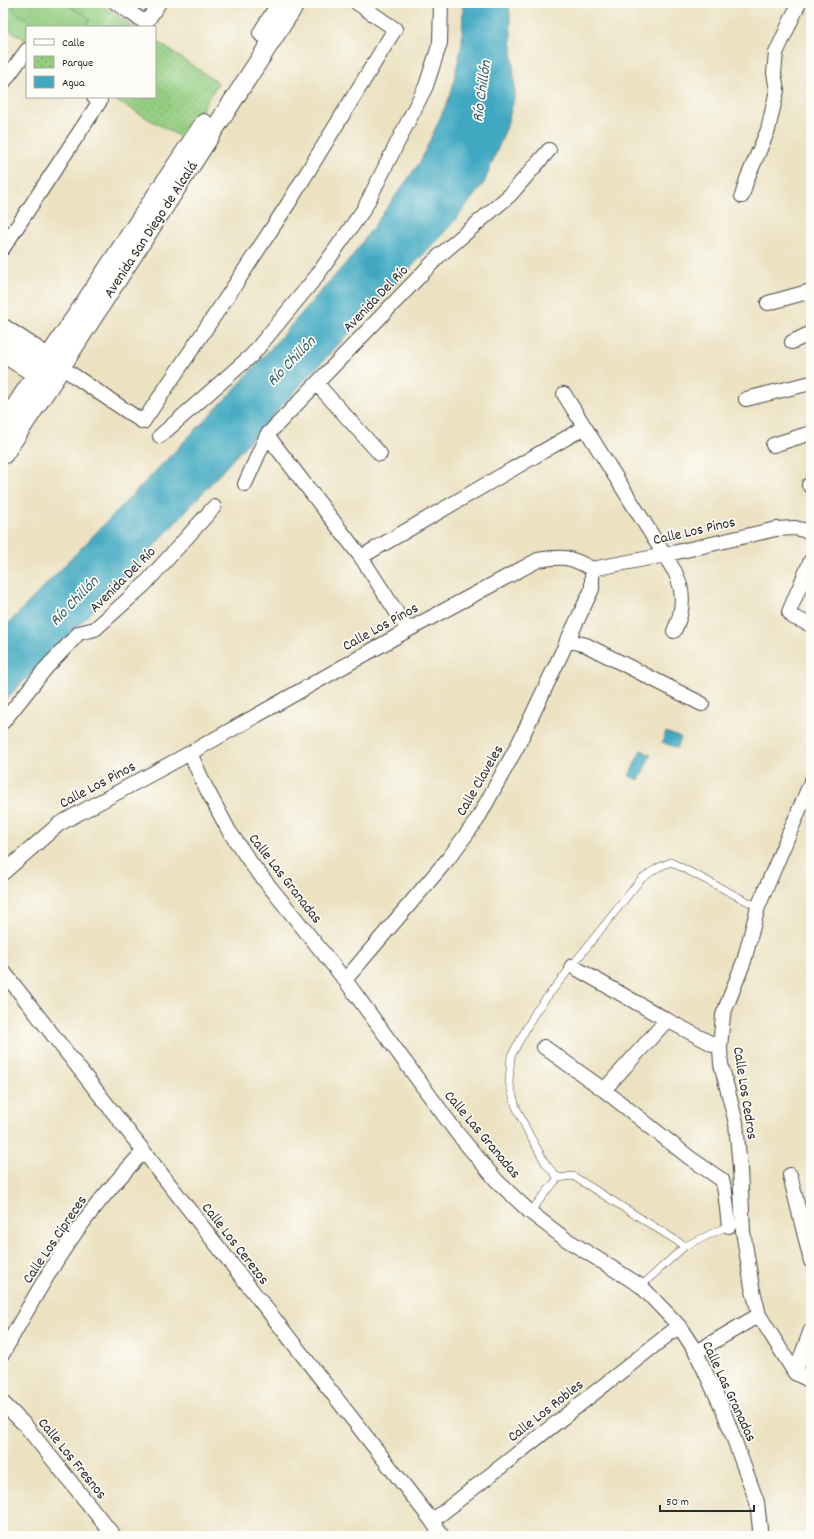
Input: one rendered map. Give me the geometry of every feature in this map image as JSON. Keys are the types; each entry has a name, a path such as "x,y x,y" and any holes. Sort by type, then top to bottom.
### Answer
{"main road":[{"path":"3,328 49,370"},
{"path":"3,352 49,370"},
{"name":"Avenida San Diego de Alcalá","path":"3,427 49,370"},
{"name":"Avenida San Diego de Alcalá","path":"3,454 49,370"}],"street":[{"path":"116,3 146,23 159,3"},
{"name":"Avenida San Diego de Alcalá","path":"258,50 281,3"},
{"name":"Avenida San Diego de Alcalá","path":"49,370 258,50 296,3"},
{"path":"49,370 144,422 288,204 396,29 357,3"},
{"path":"160,436 252,355 316,277 364,209 426,86 440,43 441,3"},
{"path":"742,196 747,178 768,130 777,90 774,74 776,53 799,3"},
{"path":"3,83 26,51"},
{"path":"3,248 100,101 96,98"},
{"name":"Avenida Del Río","path":"245,484 267,436 439,256 510,195 549,150"},
{"path":"768,303 811,291"},
{"path":"792,342 811,333"},
{"path":"746,399 811,383"},
{"path":"317,384 380,454"},
{"path":"564,394 675,572 682,590 682,608 681,616 674,631"},
{"path":"361,556 585,427"},
{"path":"773,445 811,433"},
{"path":"267,436 361,556 408,630"},
{"name":"Avenida Del Río","path":"3,722 46,668 79,633 95,630 144,585 214,507"},
{"name":"Calle Los Pinos","path":"3,873 59,824 190,753 408,630 538,560 558,556 574,559 592,569 665,555 776,529 795,528 811,532"},
{"path":"811,560 789,612 793,617 811,625"},
{"name":"Calle Claveles","path":"345,980 448,859 477,820 518,746 592,589 592,569"},
{"path":"567,640 586,645 702,704"},
{"name":"Calle Las Granadas","path":"190,753 205,786 229,831 253,866 345,980 457,1133 497,1181 530,1212 564,1238 641,1286 678,1326 696,1352 724,1412 749,1476 757,1502 760,1529 759,1536"},
{"name":"Calle Los Cedros","path":"796,1373 760,1315 752,1287 742,1231 743,1219 736,1123 721,1064 720,1048 723,1016 744,961 758,907 811,782"},
{"path":"572,966 720,1048"},
{"name":"Calle Los Cerezos","path":"3,971 432,1521 442,1536"},
{"path":"604,1090 667,1020"},
{"path":"544,1047 604,1090 690,1158 722,1180 728,1226"},
{"name":"Calle Los Cipreces","path":"3,1353 49,1272 69,1243 116,1181 143,1152"},
{"path":"790,1175 811,1261"},
{"path":"696,1352 760,1315"},
{"name":"Calle Los Robles","path":"432,1521 678,1326"},
{"path":"811,1330 796,1373 811,1381"},
{"name":"Calle Los Fresnos","path":"3,1403 25,1425 114,1536"}],"lane":[{"path":"558,1178 546,1164 529,1134 516,1107 509,1082 511,1056 536,1011 641,879 657,868 671,862 758,907"},
{"path":"530,1212 558,1178 574,1176 685,1246"},
{"path":"641,1286 685,1246 743,1219"}],"green space":[{"path":"3,3 99,3 134,26 26,26 26,40 3,26"},
{"path":"16,3 65,3 90,19 86,26 38,26 12,9"},
{"path":"156,41 218,83 184,139 112,98 156,98"}],"water":[{"name":"Río Chillón","path":"463,3 509,3 515,95 507,126 484,183 452,224 306,379 125,578 3,702 3,629 233,391 353,255 420,162 451,94 462,43"},
{"path":"666,732 681,738 677,748 662,742"},
{"path":"641,750 651,755 639,780 629,776"}]}
